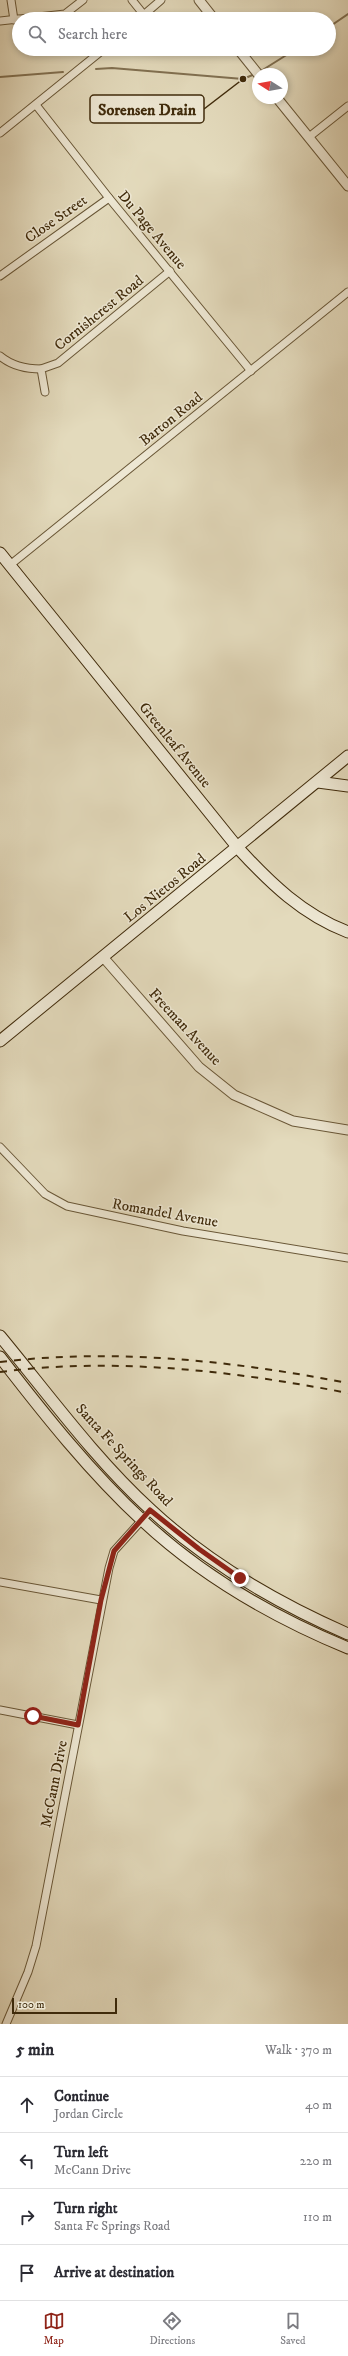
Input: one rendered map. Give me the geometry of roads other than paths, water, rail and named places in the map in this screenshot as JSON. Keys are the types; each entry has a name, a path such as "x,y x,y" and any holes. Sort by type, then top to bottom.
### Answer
{"main road":[{"name":"Greenleaf Avenue","path":"0,553 238,848 280,891 305,910 348,932"},
{"name":"Los Nietos Road","path":"0,1041 348,757"},
{"path":"318,782 348,786"},
{"name":"Santa Fe Springs Road","path":"0,1336 97,1454 150,1510 199,1549 240,1578 292,1608 348,1634"},
{"name":"Santa Fe Springs Road","path":"0,1357 72,1446 142,1520 205,1571 258,1605 293,1624 348,1648"}],"street":[{"path":"10,0 14,12"},
{"path":"68,12 83,0"},
{"path":"132,0 139,12"},
{"path":"148,12 161,0"},
{"path":"199,0 208,12"},
{"path":"0,21 12,20"},
{"path":"0,133 96,56"},
{"path":"243,56 253,68"},
{"path":"282,104 348,186"},
{"name":"Du Page Avenue","path":"36,105 109,198 251,370"},
{"path":"309,137 348,106"},
{"name":"Close Street","path":"0,276 109,198"},
{"name":"Cornishcrest Road","path":"0,356 14,365 27,368 41,369 58,363 170,271"},
{"name":"Barton Road","path":"10,565 348,292"},
{"path":"41,369 45,392"},
{"name":"Freeman Avenue","path":"103,957 199,1067 234,1095 293,1121 348,1130"},
{"name":"Romandel Avenue","path":"0,1147 45,1194 67,1206 183,1231 348,1258"},
{"name":"McCann Drive","path":"7,2022 28,1972 36,1946 101,1600 114,1551 150,1510"},
{"path":"0,1582 101,1600"},
{"path":"0,1710 78,1725"},
{"path":"0,2018 7,2022"}],"waterway":[{"path":"336,22 348,14"},
{"path":"266,68 285,56"},
{"path":"96,69 112,68 243,79 252,75"},
{"path":"0,77 63,72"}],"railway":[{"path":"0,1362 88,1356 175,1359 262,1368 348,1383"},
{"path":"0,1372 44,1368 131,1366 262,1378 348,1393"}],"place":[{"name":"Sorensen Drain","path":"243,79"}]}
